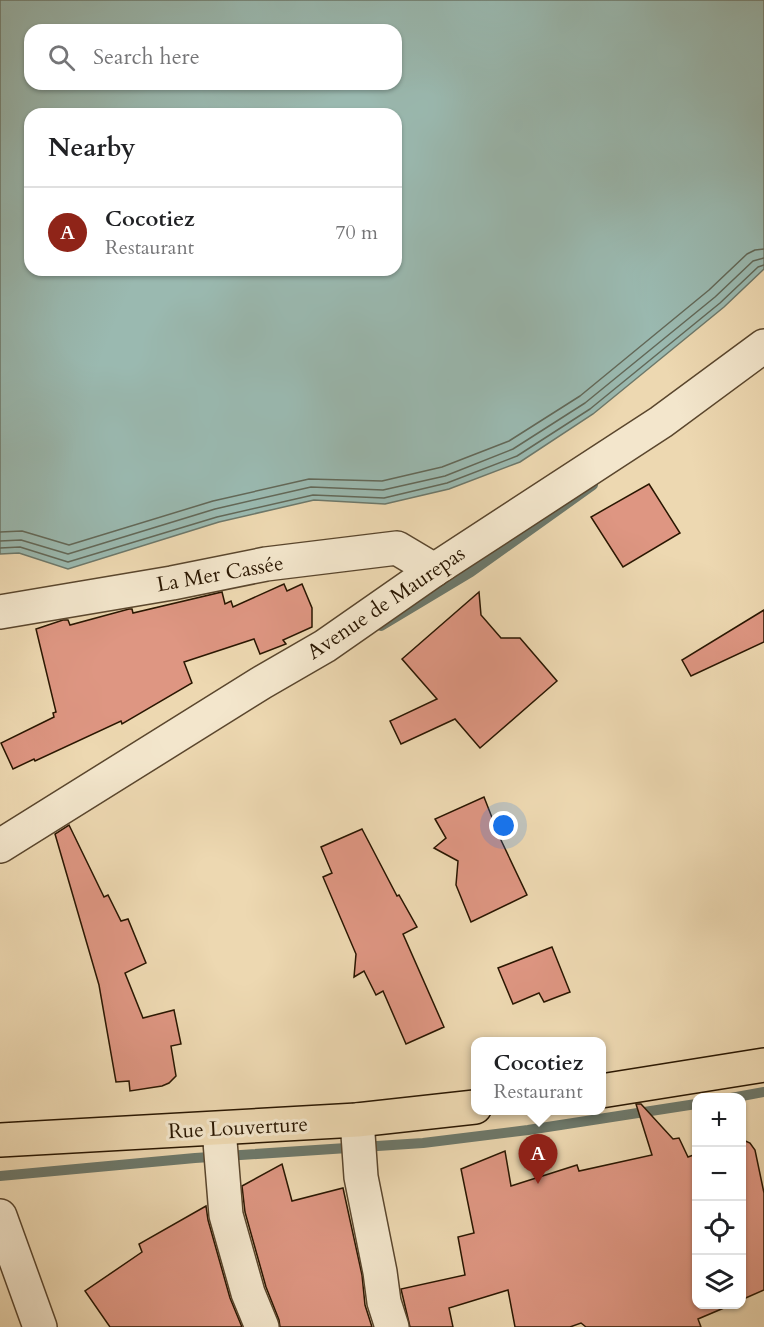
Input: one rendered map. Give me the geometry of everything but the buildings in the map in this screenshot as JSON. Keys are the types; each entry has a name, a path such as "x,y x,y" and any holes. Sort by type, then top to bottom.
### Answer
{"main road":[{"path":"606,1090 764,1065"},
{"name":"Rue Louverture","path":"0,1140 221,1147 359,1137 471,1108"}],"street":[{"name":"Avenue de Maurepas","path":"0,846 261,683 325,646 434,570 661,422 764,346"},
{"name":"La Mer Cassée","path":"0,612 172,583 266,564 398,548 434,570"},
{"path":"359,1137 362,1189 380,1272 384,1302 392,1327"},
{"path":"221,1147 226,1215 248,1293 262,1327"},
{"path":"0,1216 40,1327"}],"water":[{"path":"0,0 764,0 764,269 724,307 593,414 520,462 449,489 385,504 314,500 219,522 68,569 19,553 0,554"}],"waterway":[{"path":"381,626 471,572 593,485"},
{"path":"746,1095 764,1092"},
{"path":"0,1176 195,1158 423,1143 528,1130 692,1105"}],"place":[{"name":"Cocotiez","path":"538,1184"}]}
